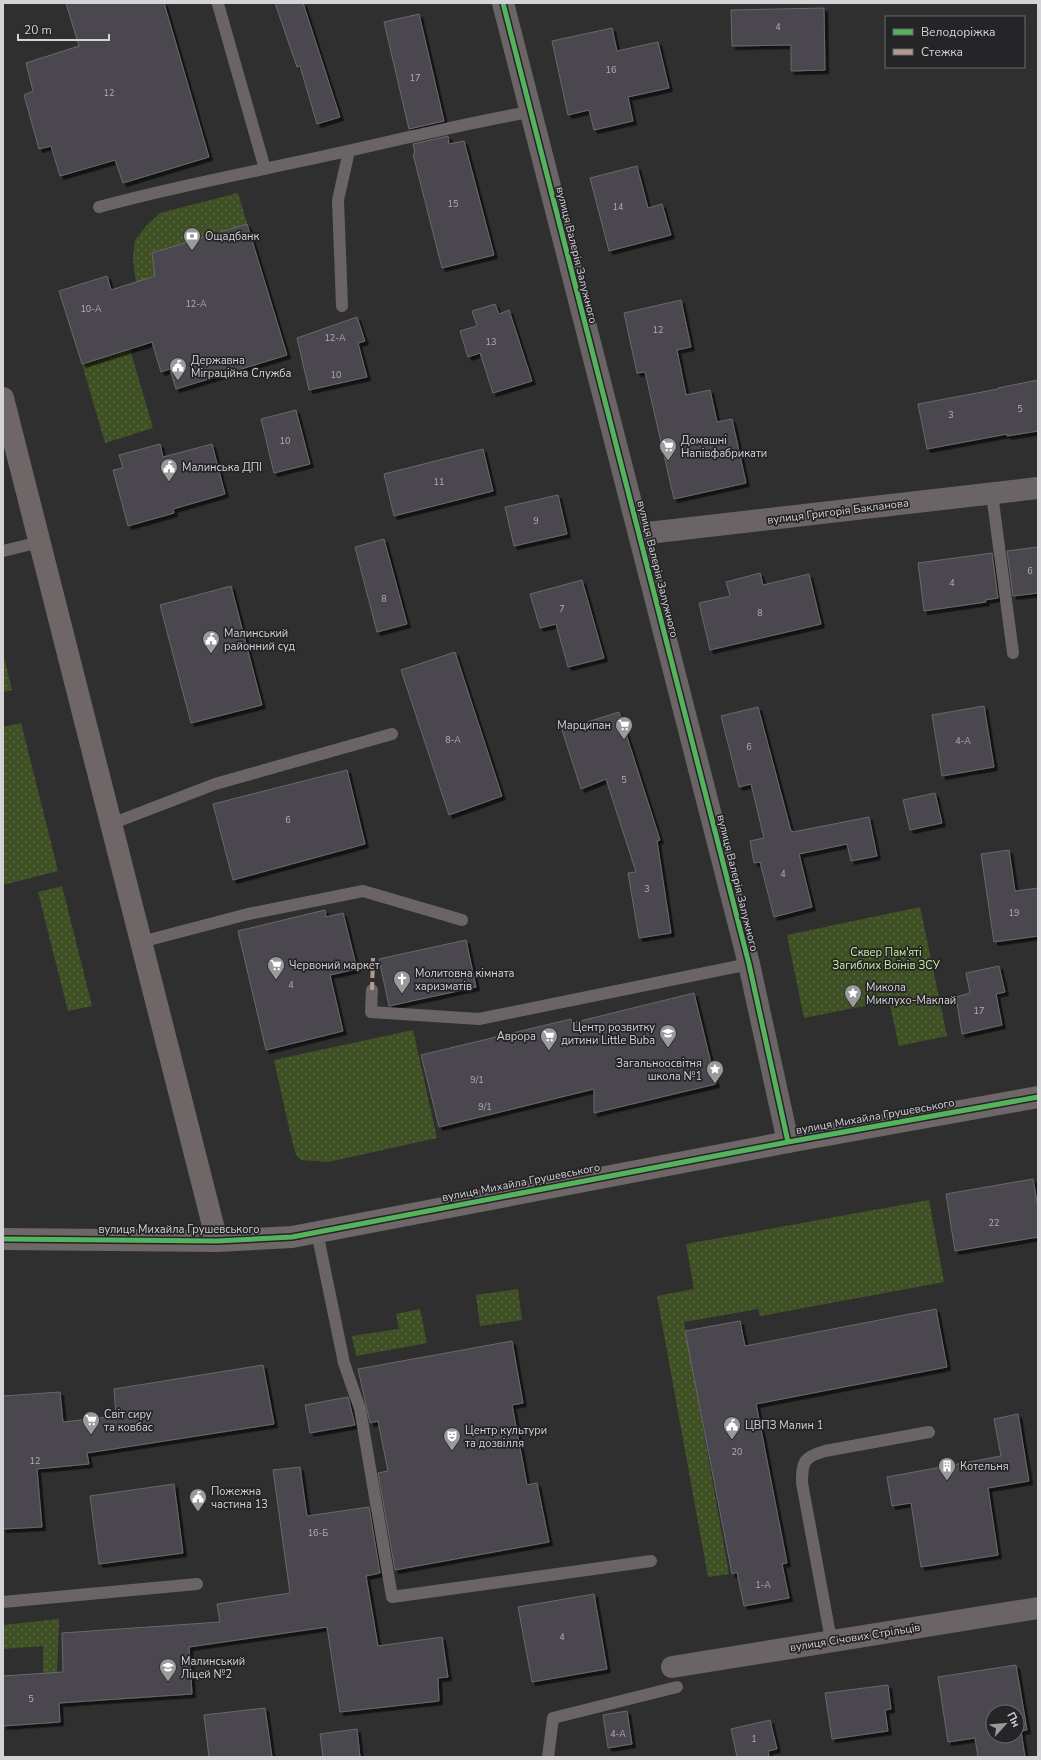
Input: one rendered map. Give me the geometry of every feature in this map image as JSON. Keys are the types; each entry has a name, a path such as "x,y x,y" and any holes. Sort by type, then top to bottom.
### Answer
{"street":[{"name":"вулиця Валерія Залужного","path":"503,3 749,964 788,1142"},
{"path":"3,398 217,1241"},
{"name":"вулиця Григорія Бакланова","path":"639,534 1038,488"},
{"name":"вулиця Михайла Грушевського","path":"3,1238 217,1241 292,1237 788,1142 1038,1097"},
{"name":"вулиця Січових Стрільців","path":"674,1677 831,1640 1038,1608"}],"lane":[{"path":"218,4 264,169"},
{"path":"99,207 493,118 530,112"},
{"path":"342,306 338,200 349,151"},
{"path":"992,494 1013,653"},
{"path":"3,551 40,542"},
{"path":"111,824 215,784 392,734"},
{"path":"141,942 248,914 363,891 462,920"},
{"path":"372,990 371,1012 479,1019 749,964"},
{"path":"317,1232 344,1364 360,1409 392,1597 651,1561"},
{"path":"831,1640 802,1483 802,1467 810,1456 825,1451 929,1432"},
{"path":"3,1602 197,1584"},
{"path":"548,1757 553,1718 674,1677"}],"green space":[{"path":"238,193 247,224 152,253 155,276 136,283 133,258 135,240 147,225 160,213"},
{"path":"130,349 153,428 105,443 82,364"},
{"path":"3,653 12,690 3,692"},
{"path":"21,723 58,871 3,885 3,727"},
{"path":"62,886 92,1006 68,1011 38,892"},
{"name":"Сквер Пам'яті Загиблих Воїнів ЗСУ","path":"920,907 947,1036 899,1046 889,1001 804,1018 787,935"},
{"path":"413,1030 437,1138 328,1162 301,1160 296,1155 274,1060"},
{"path":"929,1200 944,1282 760,1316 758,1309 684,1322 729,1574 708,1577 657,1296 694,1289 686,1244"},
{"path":"518,1289 522,1320 480,1326 476,1295"},
{"path":"420,1309 427,1343 356,1356 352,1336 399,1329 396,1314"},
{"path":"59,1619 57,1673 43,1673 43,1646 3,1649 3,1625"}],"building":[{"path":"66,3 164,3 209,157 123,183 115,160 60,176 51,146 39,149 24,95 33,91 26,63 79,46"},
{"path":"275,3 303,3 340,117 317,124 300,66 297,67"},
{"path":"824,8 825,70 791,71 791,45 732,46 731,10"},
{"path":"419,14 444,121 409,129 384,22"},
{"path":"612,28 617,51 658,42 669,88 628,97 633,121 594,130 589,110 568,115 552,41"},
{"path":"448,136 449,144 464,141 494,255 442,268 413,154 415,153 413,144"},
{"path":"637,166 648,208 662,204 671,235 609,251 590,178"},
{"path":"247,224 287,355 176,389 170,369 161,372 152,342 82,364 59,291 107,276 111,290 155,276 152,253"},
{"path":"681,300 691,347 677,350 686,395 710,390 717,422 732,419 746,483 674,499 645,372 637,373 624,313"},
{"path":"495,304 499,314 509,310 532,381 493,393 480,353 468,357 460,331 477,326 472,311"},
{"path":"357,317 365,341 358,343 367,377 309,390 297,338"},
{"path":"1038,380 1038,431 1007,436 1007,434 927,449 918,404"},
{"path":"296,410 310,464 274,473 261,419"},
{"name":"Малинська ДПІ","path":"160,444 163,457 212,444 225,494 173,509 174,513 128,526 113,470 123,468 119,455"},
{"path":"483,449 493,491 394,516 384,474"},
{"path":"558,495 567,534 514,546 505,507"},
{"path":"384,539 407,624 377,632 355,547"},
{"path":"1038,547 1038,593 1013,596 1007,551"},
{"path":"992,553 998,598 985,600 986,602 924,611 918,563"},
{"path":"760,573 763,585 809,574 821,624 710,650 699,603 730,596 726,582"},
{"path":"582,580 604,658 568,667 556,624 540,628 530,594"},
{"name":"Малинський районний суд","path":"231,586 262,705 191,723 160,605"},
{"path":"455,652 502,796 449,815 401,670"},
{"path":"984,706 994,767 942,776 932,715"},
{"path":"758,707 791,831 793,832 869,817 877,856 851,861 847,844 799,854 812,907 774,917 760,862 754,863 750,841 764,838 751,784 739,787 721,716"},
{"path":"619,712 660,840 657,841 671,933 639,938 628,873 636,872 606,779 581,789 562,730"},
{"path":"347,770 365,844 233,880 213,804"},
{"path":"935,793 942,823 910,830 903,800"},
{"path":"1009,850 1015,891 1038,888 1038,936 994,942 981,854"},
{"path":"325,910 326,917 343,913 357,969 330,975 343,1031 266,1050 238,931"},
{"path":"466,940 476,987 389,1006 379,959"},
{"path":"999,966 1005,992 996,994 1002,1025 962,1034 956,997 970,993 966,973"},
{"path":"694,993 716,1084 594,1113 594,1089 439,1127 421,1055 571,1019 572,1023"},
{"path":"1033,1179 1038,1208 1038,1237 955,1251 946,1194"},
{"path":"936,1309 947,1367 756,1404 787,1563 782,1564 789,1598 744,1606 737,1572 732,1574 685,1331 740,1321 745,1346"},
{"name":"Центр культури та дозвілля","path":"512,1341 523,1403 512,1405 527,1485 537,1483 549,1542 395,1570 378,1473 388,1471 378,1421 370,1423 358,1369"},
{"path":"263,1365 274,1424 87,1453 89,1464 37,1469 42,1527 3,1529 3,1396 60,1392 63,1422 116,1416 114,1389"},
{"path":"348,1397 355,1425 310,1433 305,1405"},
{"path":"1018,1414 1029,1481 988,1488 998,1555 921,1567 911,1503 892,1506 887,1477 1001,1456 994,1419"},
{"path":"300,1467 307,1516 369,1507 380,1573 366,1576 378,1646 442,1637 448,1677 438,1678 439,1701 340,1712 327,1627 189,1647 192,1694 59,1703 60,1722 3,1726 3,1676 63,1672 62,1633 220,1622 217,1604 290,1593 273,1470"},
{"path":"174,1484 183,1553 99,1564 90,1496"},
{"path":"594,1594 607,1669 532,1682 518,1607"},
{"path":"1016,1665 1023,1704 985,1704 985,1744 1023,1744 1025,1757 978,1757 975,1738 948,1742 938,1677"},
{"path":"888,1685 891,1709 885,1710 888,1731 832,1739 825,1693"},
{"path":"265,1708 272,1757 209,1757 204,1715"},
{"path":"627,1711 632,1744 608,1748 603,1715"},
{"path":"1025,1718 1027,1730 1025,1730"},
{"path":"770,1720 777,1749 768,1751 769,1757 737,1757 731,1729"},
{"path":"357,1729 360,1757 323,1757 320,1734"}],"marked path":[{"path":"372,990 373,958"}],"cycle path":[{"path":"503,3 749,964 788,1142"},
{"path":"3,1239 217,1241 292,1237 788,1142 1038,1097"}],"place":[{"name":"Ощадбанк","path":"192,251"},
{"name":"Державна Міграційна Служба","path":"178,381"},
{"name":"Домашні Напівфабрикати","path":"668,461"},
{"name":"Малинська ДПІ","path":"169,482"},
{"name":"Малинський районний суд","path":"211,654"},
{"name":"Марципан","path":"624,740"},
{"name":"Червоний маркет","path":"276,980"},
{"name":"Молитовна кімната харизматів","path":"402,994"},
{"name":"Микола Миклухо-Маклай","path":"853,1008"},
{"name":"Центр розвитку дитини Little Buba","path":"668,1048"},
{"name":"Аврора","path":"549,1051"},
{"name":"Загальноосвітня школа №1","path":"715,1084"},
{"name":"Світ сиру та ковбас","path":"91,1435"},
{"name":"ЦВПЗ Малин 1","path":"732,1440"},
{"name":"Центр культури та дозвілля","path":"452,1451"},
{"name":"Котельня","path":"947,1481"},
{"name":"Пожежна частина 13","path":"198,1512"},
{"name":"Малинський Ліцей №2","path":"168,1682"}]}
